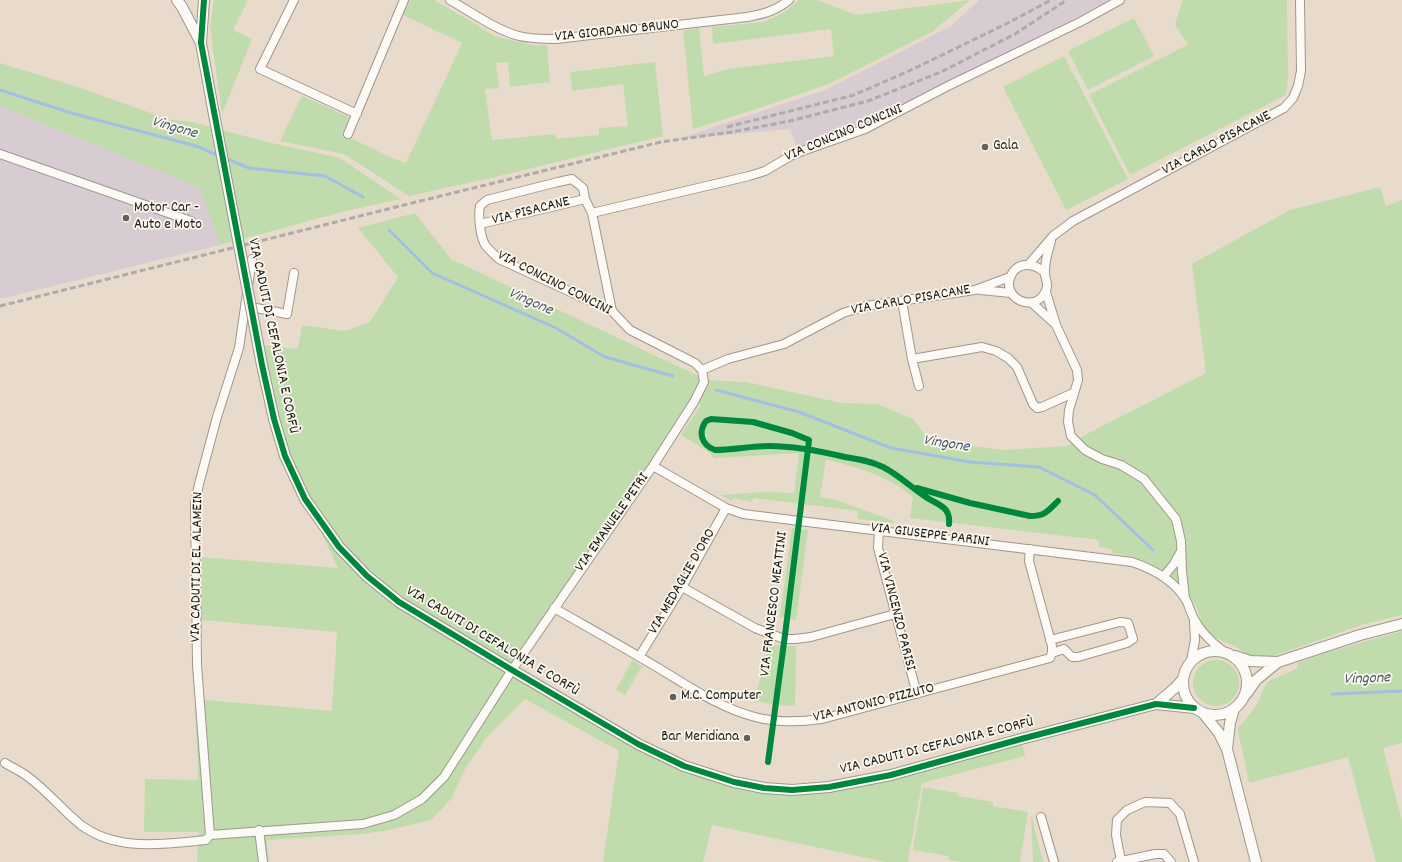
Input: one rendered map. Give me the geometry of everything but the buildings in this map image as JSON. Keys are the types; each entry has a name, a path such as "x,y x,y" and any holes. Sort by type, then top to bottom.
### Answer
{"street":[{"name":"VIA CADUTI DI CEFALONIA E CORFÙ","path":"177,0 201,43"},
{"name":"VIA CADUTI DI CEFALONIA E CORFÙ","path":"204,0 201,43 262,365 274,419 285,456 305,499 339,547 367,576 399,602 638,744 684,766 734,782 764,788 792,790 829,787 891,775 1020,739 1156,704 1198,710"},
{"path":"294,0 260,69 357,114"},
{"path":"348,134 404,0"},
{"name":"VIA GIORDANO BRUNO","path":"450,0 499,28 518,35 538,39 556,39 747,17 767,13 783,5 789,0"},
{"name":"VIA CONCINO CONCINI","path":"592,214 765,171 794,154 865,129 1080,22 1120,0"},
{"name":"VIA CARLO PISACANE","path":"1053,236 1073,221 1284,108 1293,98 1298,86 1301,71 1300,0"},
{"path":"0,154 191,221"},
{"name":"VIA PISACANE","path":"572,179 583,188 585,199 480,224 480,206 487,200 572,179"},
{"path":"585,199 592,214 612,311"},
{"name":"VIA CONCINO CONCINI","path":"480,224 485,245 499,259 612,311 630,330 695,363 702,370"},
{"path":"1029,264 1040,268 1047,279 1048,286 1046,292 1038,301 1032,303 1020,301 1011,293 1009,288 1010,277 1018,268 1029,264 1053,236"},
{"path":"1044,273 1046,256 1053,236"},
{"name":"VIA CADUTI DI EL ALAMEIN","path":"210,834 197,665 195,504 217,417 239,348 252,259"},
{"path":"245,306 287,314 294,272"},
{"name":"VIA CARLO PISACANE","path":"702,370 728,359 784,344 843,313 866,306 975,290 1010,277"},
{"path":"975,290 993,290 1011,293"},
{"path":"1046,292 1056,325 1077,370 1078,380 1069,410 1068,422 1071,436 1085,450 1102,459 1121,465 1144,479 1176,519 1181,540 1182,572 1186,599"},
{"path":"902,301 912,359 919,386"},
{"path":"1032,303 1056,325"},
{"path":"912,359 982,348 996,351 1008,358 1017,367 1036,408 1073,394"},
{"name":"VIA EMANUELE PETRI","path":"5,763 24,774 82,825 108,840 136,844 164,844 206,840 210,834 364,824 394,815 422,799 444,777 512,670 653,466 694,402 704,382 702,370"},
{"name":"VIA GIUSEPPE PARINI","path":"653,466 726,508 744,514 879,529 1132,562 1149,568 1164,576 1186,599 1193,617 1206,637 1228,653"},
{"name":"VIA MEDAGLIE D'ORO","path":"639,656 682,587 726,508"},
{"name":"VIA VINCENZO PARISI","path":"879,529 878,548 917,694"},
{"path":"1030,549 1029,561 1050,640 1051,655 1064,649 1072,657 1078,657 1127,643 1133,639 1128,623 1120,622 1050,640"},
{"path":"1164,576 1181,553"},
{"path":"682,587 754,628 784,639 811,637 895,614"},
{"name":"VIA ANTONIO PIZZUTO","path":"554,608 692,688 730,708 756,717 772,720 804,721 822,719 917,694 1051,655"},
{"name":"VIA GIUSEPPE PARINI","path":"1191,661 1195,640 1193,617"},
{"path":"1256,862 1227,749 1219,733 1187,699 1183,690 1183,678 1186,668 1191,661 1201,653 1211,650 1228,653 1250,661 1278,662 1360,635 1402,624"},
{"path":"1228,653 1241,663 1246,673 1248,683 1246,694"},
{"path":"1198,710 1213,715 1224,714 1234,709 1241,702 1256,680 1278,662"},
{"name":"VIA CADUTI DI CEFALONIA E CORFÙ","path":"1156,704 1175,688 1183,678"},
{"path":"1227,749 1230,723 1234,709"},
{"path":"1171,862 1164,854 1155,854 1118,861 1116,834 1117,820 1127,810 1145,802 1170,803 1180,814 1194,862"},
{"path":"1041,817 1054,862"},
{"path":"259,830 263,862"}],"shaded area":[{"path":"979,0 1110,0 863,126 797,149 790,129 678,139 825,90 951,26"},
{"path":"0,106 201,188 220,245 0,299"}],"green space":[{"path":"214,0 248,0 233,30 252,39 222,114 210,27"},
{"path":"410,0 434,0 494,36 532,45 547,45 550,82 510,87 508,62 496,63 499,88 485,89 492,140 555,134 556,139 599,135 599,128 628,126 623,84 572,91 570,72 655,62 663,136 495,177 409,196 344,154 280,141 302,96 349,117 342,134 406,163 462,43 403,15"},
{"path":"799,0 817,0 856,15 970,0 932,32 831,83 760,108 693,129 683,30 699,28 704,76 728,69 834,56 831,29 713,44 712,27 764,22 785,12"},
{"path":"1183,0 1287,0 1288,78 1286,95 1130,175 1089,95 1189,44 1184,39 1175,24"},
{"path":"1134,18 1154,56 1088,90 1068,51"},
{"path":"1064,56 1128,179 1066,210 1003,87"},
{"path":"0,63 78,87 170,120 192,122 263,141 340,158 401,199 346,211 220,245 200,188 0,106"},
{"path":"1380,187 1386,206 1402,200 1402,615 1364,624 1268,658 1257,657 1246,654 1237,647 1218,639 1211,634 1205,628 1193,601 1177,581 1168,574 1148,562 1125,555 1112,553 1112,549 1099,547 1099,540 910,518 913,497 903,489 872,473 826,459 820,497 836,500 894,521 893,523 858,519 858,511 753,498 752,502 733,498 732,501 720,495 763,492 794,493 799,453 714,458 709,452 681,435 701,405 694,402 512,670 638,744 734,782 831,787 1021,739 1025,756 922,783 908,862 886,862 712,825 703,862 603,862 619,751 525,699 486,738 465,769 451,799 431,820 389,830 362,834 267,840 269,862 197,862 199,832 144,832 145,779 198,780 195,699 332,711 337,632 201,620 201,557 338,568 285,456 259,345 298,349 302,325 345,331 370,322 398,277 358,228 415,213 451,259 707,380 746,382 842,403 877,404 913,419 930,441 1004,450 1068,446 1083,436 1206,373 1192,264 1290,210"},
{"path":"792,528 808,530 796,620 780,617"},
{"path":"1402,631 1402,743 1383,748 1402,821 1402,862 1376,862 1348,757 1249,783 1238,730 1254,709 1264,687 1269,681 1298,668 1297,663 1325,653"},
{"path":"770,643 780,646 796,646 795,706 754,701"},
{"path":"632,660 642,666 625,695 616,690"},
{"path":"1211,660 1221,660 1233,666 1238,674 1238,692 1233,700 1225,705 1211,706 1203,703 1196,696 1193,688 1193,678 1196,670 1203,663"},
{"path":"923,787 958,793 958,796 993,802 993,806 1028,812 1020,862 963,862 948,860 949,856 913,850"},
{"path":"1031,814 1043,862 1033,862"}],"waterway":[{"name":"Vingone","path":"0,90 71,113 196,146 219,156"},
{"name":"Vingone","path":"225,158 249,168 325,176 363,197"},
{"name":"Vingone","path":"389,230 432,273 556,328 605,357 673,376"},
{"name":"Vingone","path":"716,390 799,412 891,448 970,462 1039,467 1095,495 1153,550"},
{"name":"Vingone","path":"1332,694 1402,691"}],"railway":[{"path":"727,127 854,95 911,70 1006,24 1051,0"},
{"path":"0,306 661,142 732,132 790,121 868,101 941,72 1015,34 1067,0"}],"cycle path":[{"path":"204,0 201,43 262,365 274,419 285,456 305,499 339,547 367,576 399,602 638,744 684,766 734,782 764,788 792,790 829,787 891,775 1156,704 1194,708"},
{"name":"VIA FRANCESCO MEATTINI","path":"768,762 785,635 808,449 809,440 792,433 753,422 711,419 706,421 702,429 702,438 710,448 715,450 779,446 807,449 817,451 845,457 864,460 878,465 893,473 923,495 942,506 948,513 949,524"},
{"path":"917,488 970,503 1030,516 1043,514 1058,501"}],"place":[{"name":"Gala","path":"985,147"},
{"name":"Motor Car - Auto e Moto","path":"126,218"},
{"name":"M.C. Computer","path":"673,697"},
{"name":"Bar Meridiana","path":"747,738"}]}
